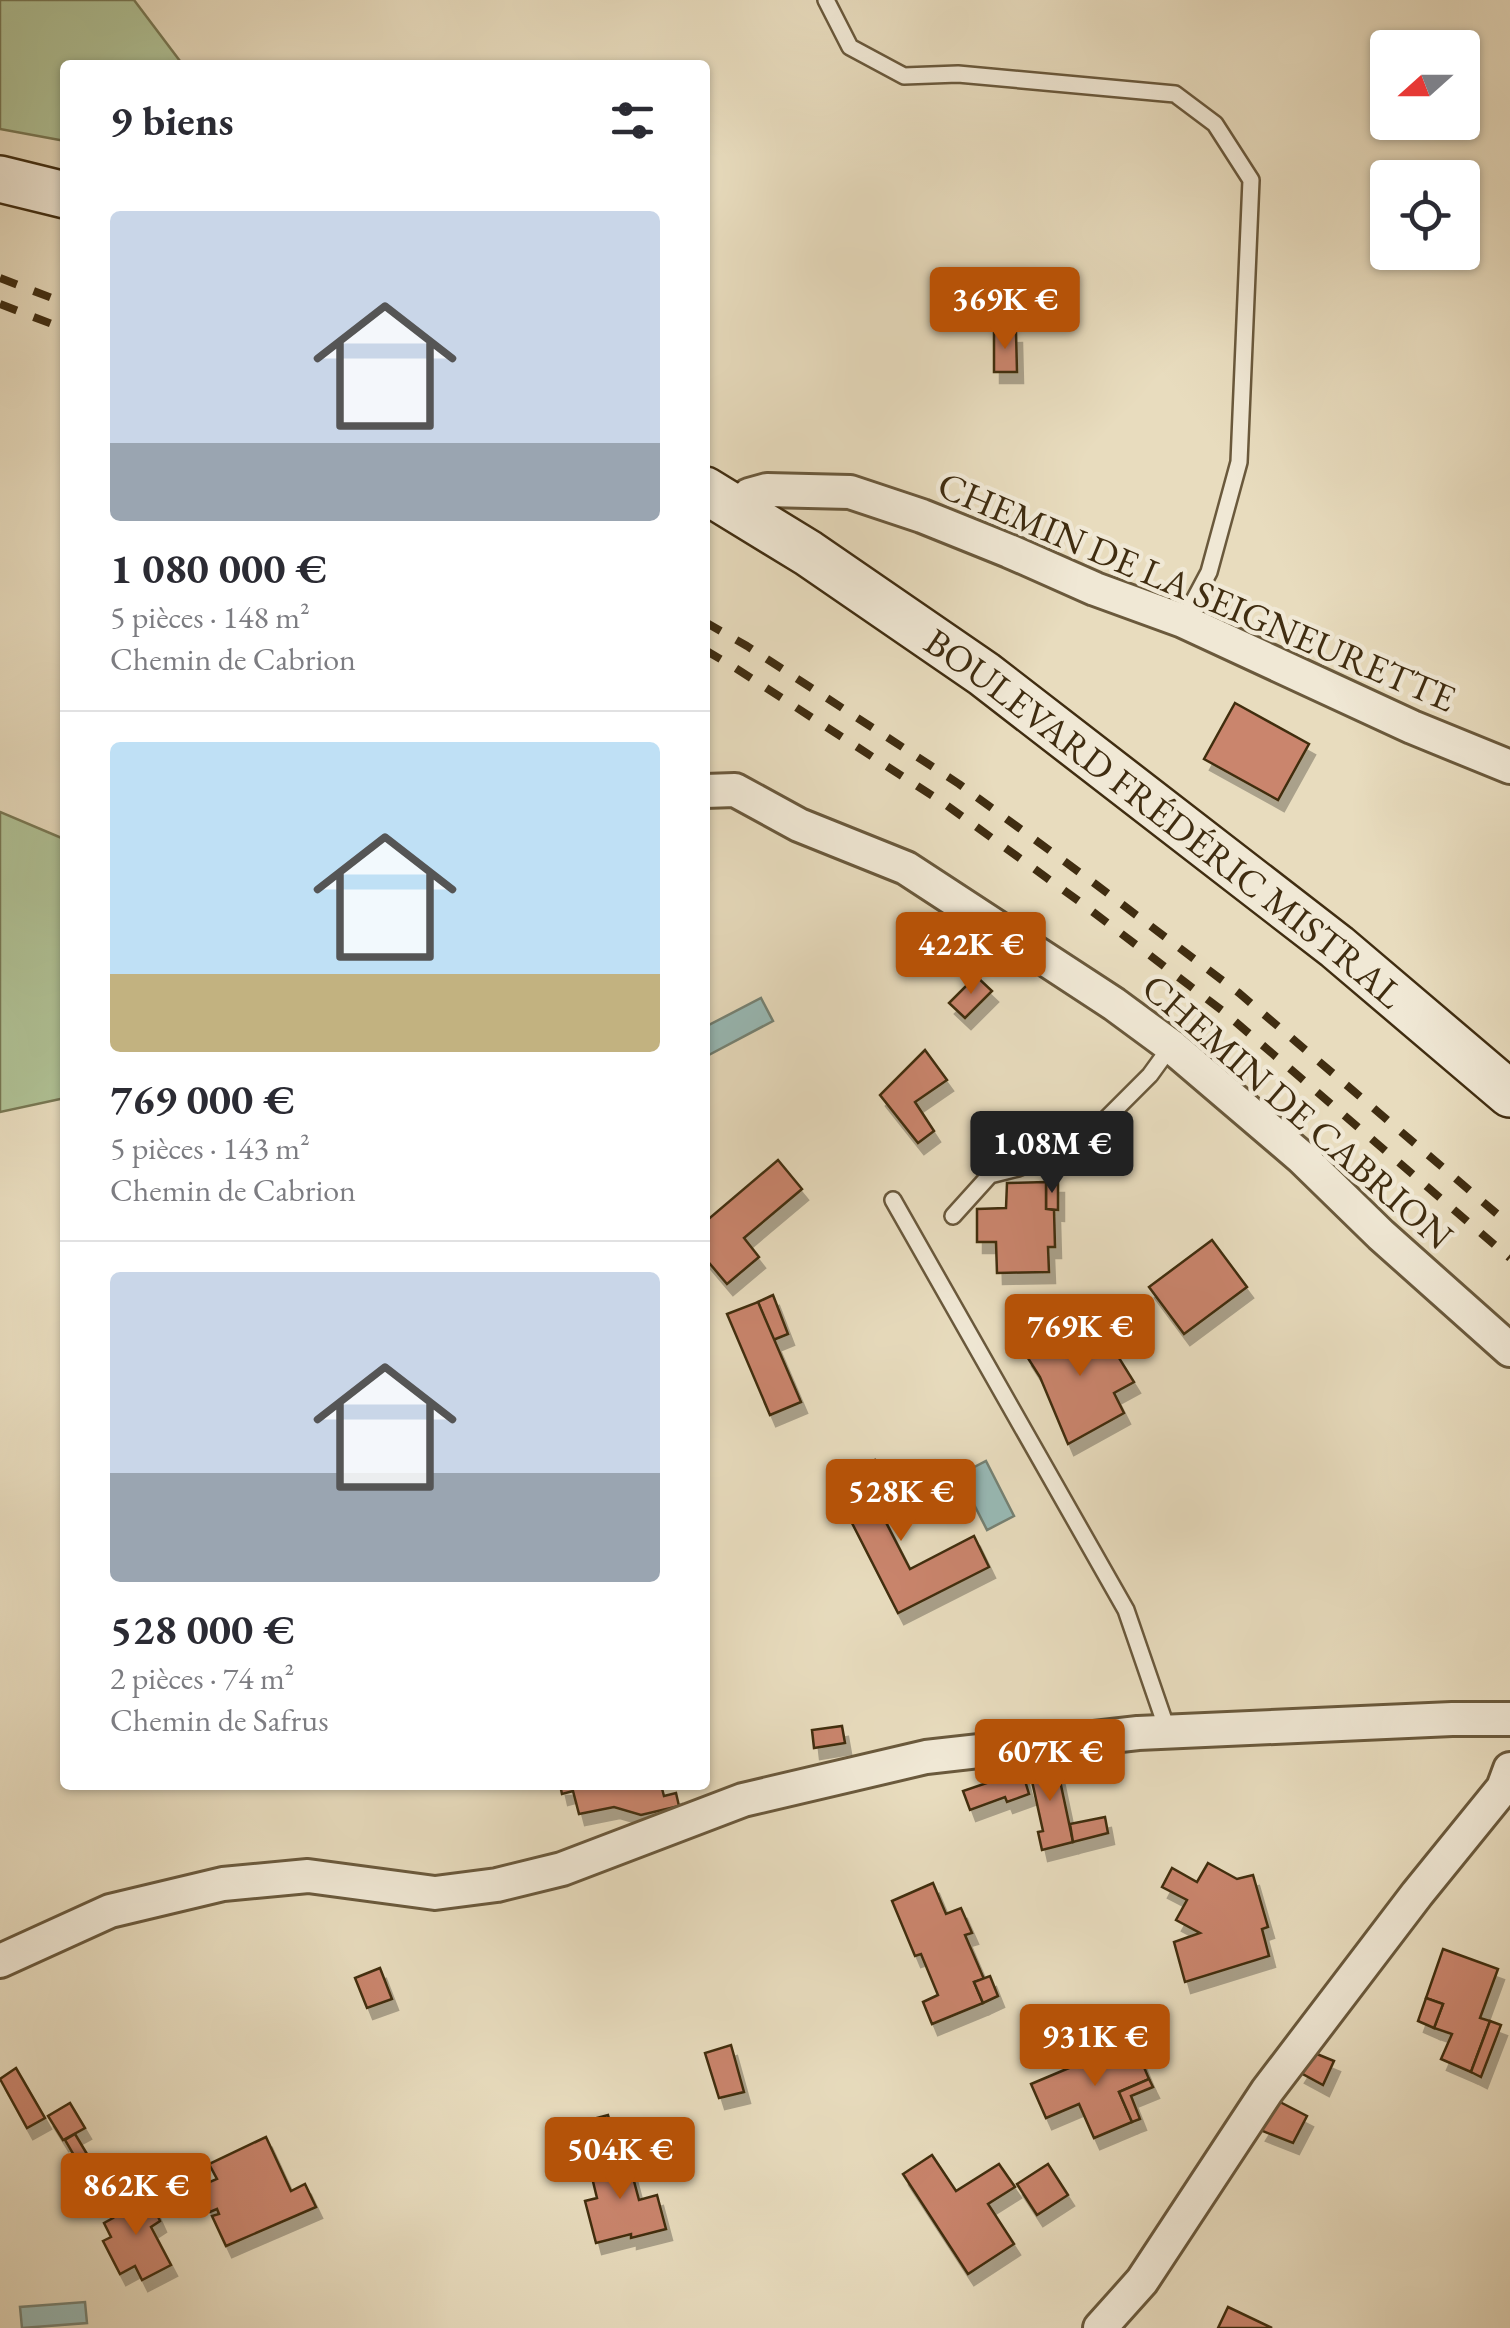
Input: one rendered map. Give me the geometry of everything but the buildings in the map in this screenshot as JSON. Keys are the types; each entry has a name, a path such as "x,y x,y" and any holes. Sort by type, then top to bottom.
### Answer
{"main road":[{"path":"0,179 60,194"},
{"name":"BOULEVARD FRÉDÉRIC MISTRAL","path":"721,499 808,553 999,686 1337,948 1510,1094"}],"street":[{"name":"CHEMIN DE LA SEIGNEURETTE","path":"721,499 768,490 850,492 992,544 1095,590 1183,620 1412,727 1510,767"},
{"name":"CHEMIN DE CABRION","path":"710,791 735,790 799,825 906,868 1114,1004 1171,1046 1301,1157 1381,1235 1510,1350"},
{"path":"0,1961 110,1911 223,1884 308,1876 434,1894 497,1885 562,1869 742,1800 926,1757 1138,1733 1510,1719"},
{"path":"1100,2328 1142,2281 1266,2091 1504,1788 1510,1769"}],"lane":[{"path":"826,0 850,47 904,76 958,74 1175,94 1215,124 1251,180 1239,462 1209,572 1183,620"},
{"path":"953,1216 990,1175 1066,1149 1106,1119 1150,1076 1171,1046"},
{"path":"893,1200 1126,1610 1168,1732"}],"green space":[{"path":"0,0 134,0 179,60 60,60 60,140 0,129"},
{"path":"0,812 60,837 60,1099 0,1112"}],"water":[{"path":"761,998 773,1021 710,1054 710,1024"},
{"path":"986,1461 1014,1516 987,1530 959,1475"},
{"path":"85,2302 87,2323 22,2328 20,2307"}],"railway":[{"path":"0,278 60,301"},
{"path":"0,304 60,327"},
{"path":"710,625 959,784 1094,883 1239,993 1510,1225"},
{"path":"710,653 945,804 1080,902 1224,1012 1510,1258"}]}
